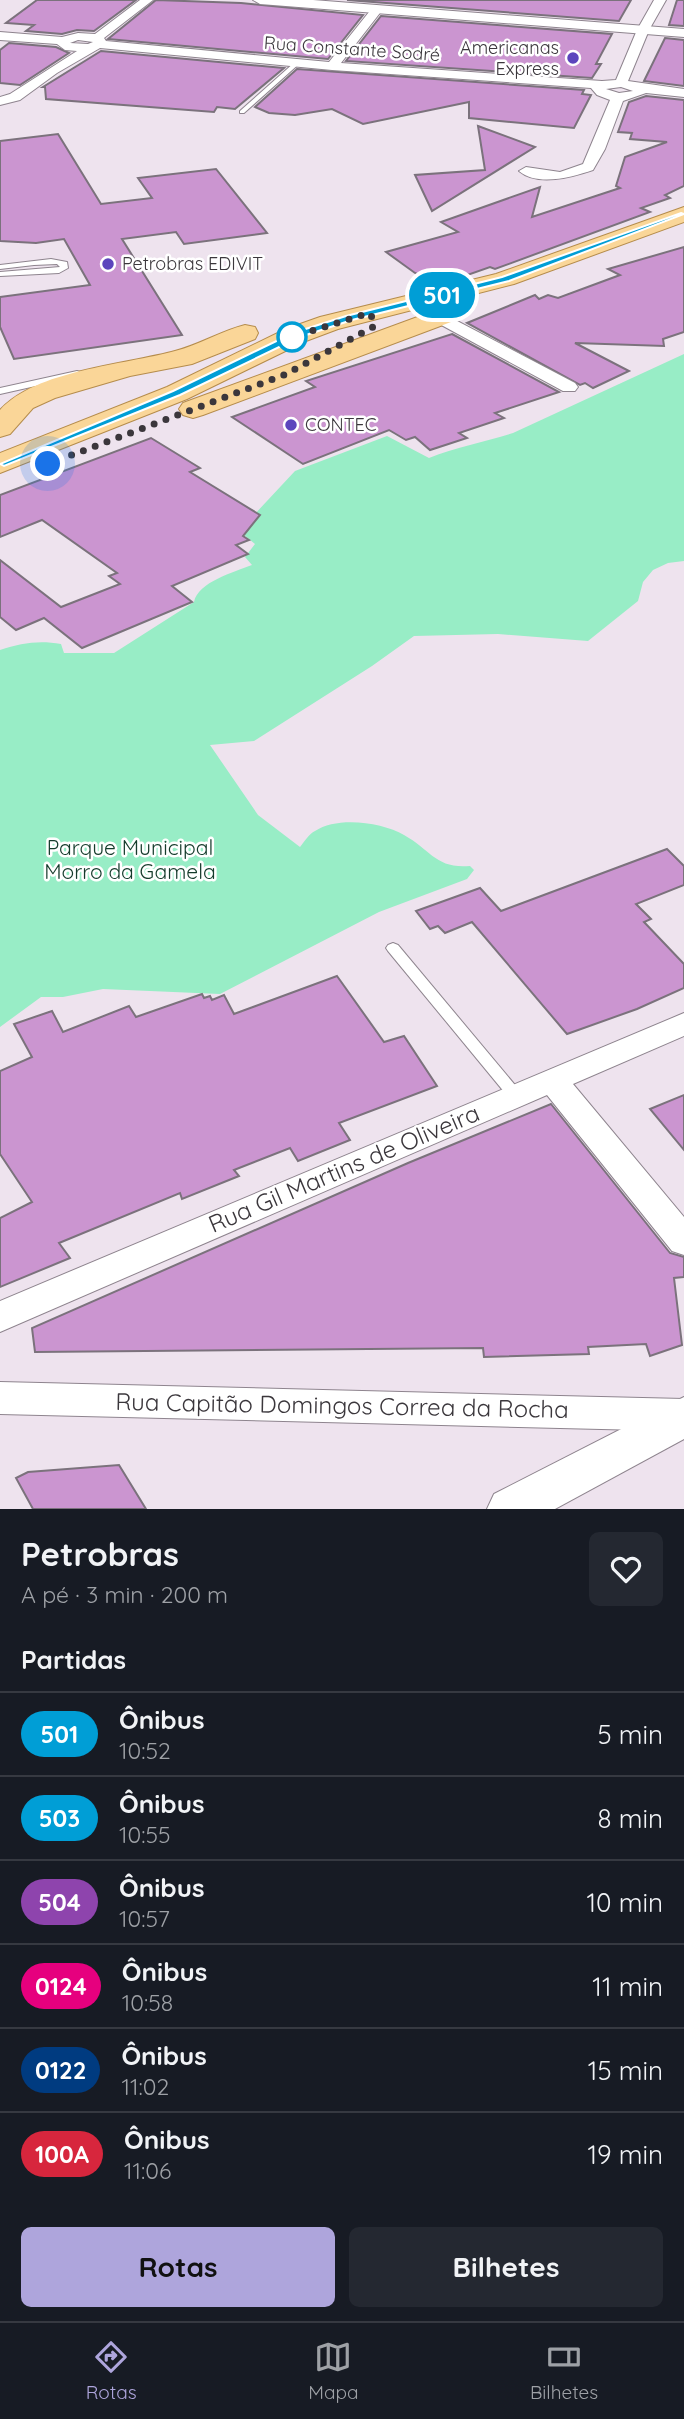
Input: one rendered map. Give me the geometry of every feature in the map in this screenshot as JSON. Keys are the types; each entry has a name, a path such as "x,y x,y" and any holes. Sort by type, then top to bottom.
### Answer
{"main road":[{"path":"0,477 296,335 369,313 505,279 684,214"},
{"path":"0,477 684,229"},
{"path":"0,428 23,402 84,378 183,358 302,311 463,290"},
{"path":"284,375 373,327 375,321 369,313 339,305"}],"street":[{"path":"53,70 66,44 80,37 128,0"},
{"path":"0,101 15,97 95,43 147,0"},
{"path":"260,0 384,4"},
{"path":"335,0 646,27 684,33"},
{"path":"526,171 561,176 588,167 598,149 646,27 660,0"},
{"path":"332,66 384,4"},
{"path":"646,27 684,26"},
{"path":"0,36 66,44 95,43"},
{"path":"80,37 95,43"},
{"name":"Rua Constante Sodré","path":"95,43 332,66 602,85 620,90"},
{"path":"620,90 639,88 684,93"},
{"path":"440,317 569,387"},
{"name":"Rua Gil Martins de Oliveira","path":"1,1317 684,1024"},
{"path":"552,1080 684,1241"},
{"name":"Rua Capitão Domingos Correa da Rocha","path":"0,1398 684,1416"},
{"path":"510,1509 684,1416"}],"lane":[{"path":"242,112 296,63"},
{"path":"0,267 60,261 64,264 64,268 59,271 0,274"},
{"path":"0,391 56,377 126,368"},
{"path":"393,948 515,1095"}],"green space":[{"name":"Parque Municipal Morro da Gamela","path":"684,354 684,561 668,563 653,570 643,582 638,601 588,641 498,634 414,636 254,741 210,745 258,815 300,847 311,834 324,826 347,822 372,824 395,830 449,865 470,866 474,870 467,879 379,912 220,994 103,989 63,997 41,997 0,1027 0,650 45,642 61,644 64,653 114,653 194,602 209,583 252,565 245,557 255,544 239,531 295,471 387,436 429,458 513,433"}],"building":[{"path":"37,0 136,0 94,31 77,30 62,34 26,31 34,25 6,23"},
{"path":"156,0 241,3 363,15 328,59 108,39"},
{"path":"347,0 631,0 619,21"},
{"path":"677,0 684,0 684,26 669,25"},
{"path":"381,16 612,34 596,64 601,64 592,78 346,61"},
{"path":"665,38 684,40 684,86 644,81"},
{"path":"9,43 56,47 69,53 20,85 0,83 0,50"},
{"path":"101,51 284,68 235,109 217,107 214,112 46,99 43,87"},
{"path":"297,69 584,90 582,94 591,95 574,128 469,118 469,102 363,124 332,109 295,115 269,113 255,107"},
{"path":"646,96 684,100 684,186 665,195 670,198 641,208 650,212 495,269 490,267 439,285 415,273 386,252 458,232 441,222 540,187 532,217 620,188 616,186 625,157 667,142 630,139 632,133 618,132 629,102"},
{"path":"478,126 535,147 432,211 415,175 485,170"},
{"name":"Petrobras EDIVIT","path":"58,134 101,204 152,198 138,178 216,169 267,233 184,244 176,232 122,239 182,335 14,359 0,327 0,297 90,285 64,239 36,243 0,241 0,141"},
{"path":"684,247 684,332 663,339 664,346 575,343 629,371 593,388 585,383 580,385 467,323 535,295 539,299 548,295 558,298 620,275 608,269"},
{"path":"452,334 559,392 495,413 504,418 459,433 467,438 430,450 415,437 406,440 389,430 303,464 232,417 315,387 306,381"},
{"path":"151,438 200,468 190,472 260,515 243,536 249,540 236,545 248,554 172,586 192,602 82,648 44,618 16,630 0,617 0,560 61,607 120,584 109,576 117,573 42,520 0,537 0,495"},
{"path":"667,849 684,866 684,885 636,904 651,919 644,922 684,964 684,988 637,1009 567,1034 472,922 445,933 438,926 430,929 416,911 480,888 501,911"},
{"path":"337,976 384,1042 404,1036 437,1086 339,1123 350,1140 298,1161 290,1148 234,1170 239,1176 182,1199 180,1193 59,1243 70,1258 0,1287 0,1218 32,1202 0,1154 0,1071 32,1057 14,1024 52,1011 63,1032 129,1006 136,1017 202,994 204,998 210,996 212,1000 224,995 234,1014"},
{"path":"684,1095 684,1150 650,1109"},
{"path":"551,1104 670,1253 684,1257 684,1277 674,1278 682,1345 650,1356 646,1344 588,1347 589,1354 484,1357 483,1348 35,1352 32,1328 408,1163"},
{"path":"119,1465 146,1509 33,1509 16,1478 28,1472"}],"bus line":[{"name":"501","path":"0,464 177,393 296,335 329,323 505,279 684,214"}],"place":[{"name":"Americanas Express","path":"573,58"},
{"name":"Petrobras EDIVIT","path":"108,264"},
{"name":"CONTEC","path":"291,425"}],"route":[{"path":"48,464 284,375 373,327 375,321 369,313 329,323 292,337"}]}
